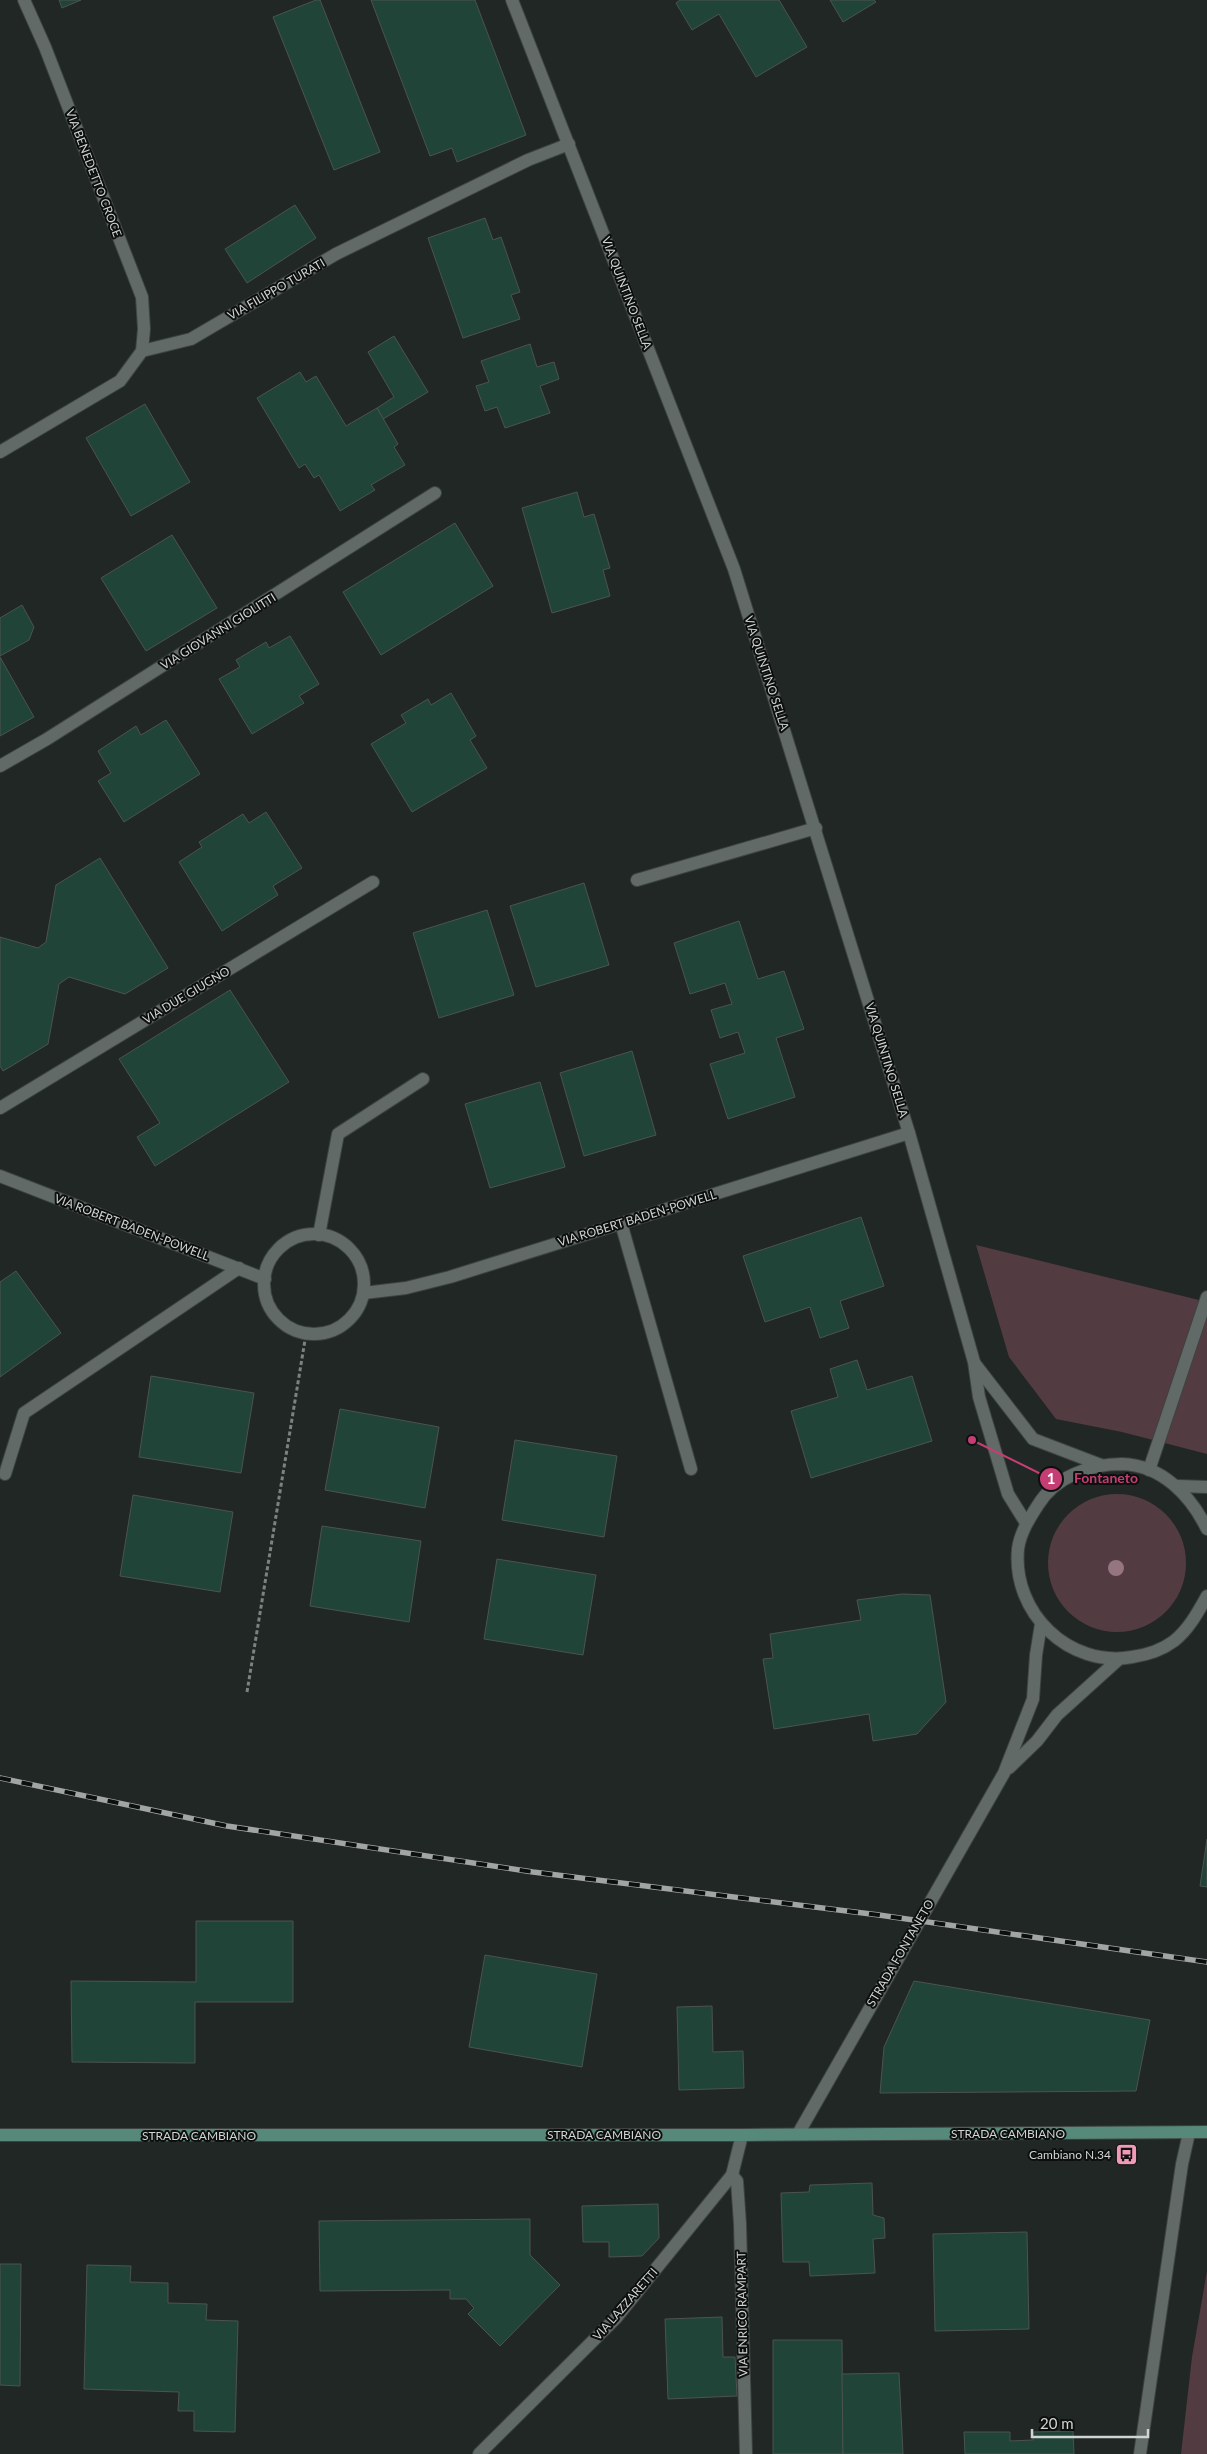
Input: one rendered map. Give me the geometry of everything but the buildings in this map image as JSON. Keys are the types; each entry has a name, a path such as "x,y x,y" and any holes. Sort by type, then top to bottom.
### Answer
{"main road":[{"name":"STRADA CAMBIANO","path":"0,2135 742,2135 1207,2132"}],"street":[{"name":"VIA BENEDETTO CROCE","path":"24,0 45,47 142,297 144,329 142,351"},
{"name":"VIA QUINTINO SELLA","path":"512,0 734,569 816,828 909,1133 974,1362 979,1397 1008,1494 1026,1523"},
{"name":"VIA FILIPPO TURATI","path":"142,351 191,339 336,254 528,160 569,144"},
{"path":"0,452 120,381 142,351"},
{"name":"VIA GIOVANNI GIOLITTI","path":"0,766 55,734 435,493"},
{"path":"637,880 816,828"},
{"name":"VIA DUE GIUGNO","path":"0,1108 372,882"},
{"path":"319,1235 338,1134 423,1080"},
{"name":"VIA ROBERT BADEN-POWELL","path":"364,1293 406,1288 450,1277 909,1133"},
{"name":"VIA ROBERT BADEN-POWELL","path":"0,1176 265,1279"},
{"path":"621,1223 691,1469"},
{"path":"304,1235 319,1235 336,1239 350,1249 360,1264 364,1280 364,1293 355,1313 343,1326 327,1333 306,1334 293,1330 280,1321 271,1309 265,1294 265,1279 269,1264 277,1251 289,1241 304,1235"},
{"path":"5,1474 24,1412 239,1268"},
{"path":"1149,1470 1207,1297"},
{"name":"VIA QUINTINO SELLA","path":"974,1362 1033,1439 1101,1465"},
{"path":"1207,1530 1198,1509 1178,1486 1149,1470 1125,1464 1101,1465 1069,1476 1044,1495 1026,1523 1018,1549 1019,1576 1026,1602 1041,1624 1062,1644 1090,1656 1119,1659 1147,1654 1173,1641 1194,1620 1207,1596"},
{"path":"1178,1486 1207,1487"},
{"name":"STRADA FONTANETO","path":"798,2134 1004,1773 1033,1700 1036,1654 1041,1624"},
{"name":"STRADA FONTANETO","path":"1004,1773 1037,1741 1057,1715 1119,1659"},
{"path":"1140,2454 1182,2164 1190,2133"},
{"name":"VIA LAZZARETTI","path":"479,2454 616,2318 732,2175 742,2135"},
{"name":"VIA ENRICO RAMPART","path":"732,2175 737,2180 740,2224 746,2454"}],"path":[{"path":"247,1692 306,1334"}],"shaded area":[{"path":"976,1245 1207,1302 1207,1454 1122,1432 1056,1419 1009,1357"},
{"path":"1117,1494 1143,1499 1166,1514 1181,1537 1186,1563 1181,1589 1166,1612 1143,1627 1117,1632 1091,1627 1068,1612 1053,1589 1048,1563 1053,1537 1068,1514 1091,1499"},
{"path":"1207,2271 1207,2454 1181,2454 1192,2357"}],"railway":[{"path":"0,1778 227,1826 533,1872 879,1915 1207,1962"}],"place":[{"name":"Fontaneto","path":"972,1440"},
{"name":"Cambiano N.34","path":"1127,2154"}]}
